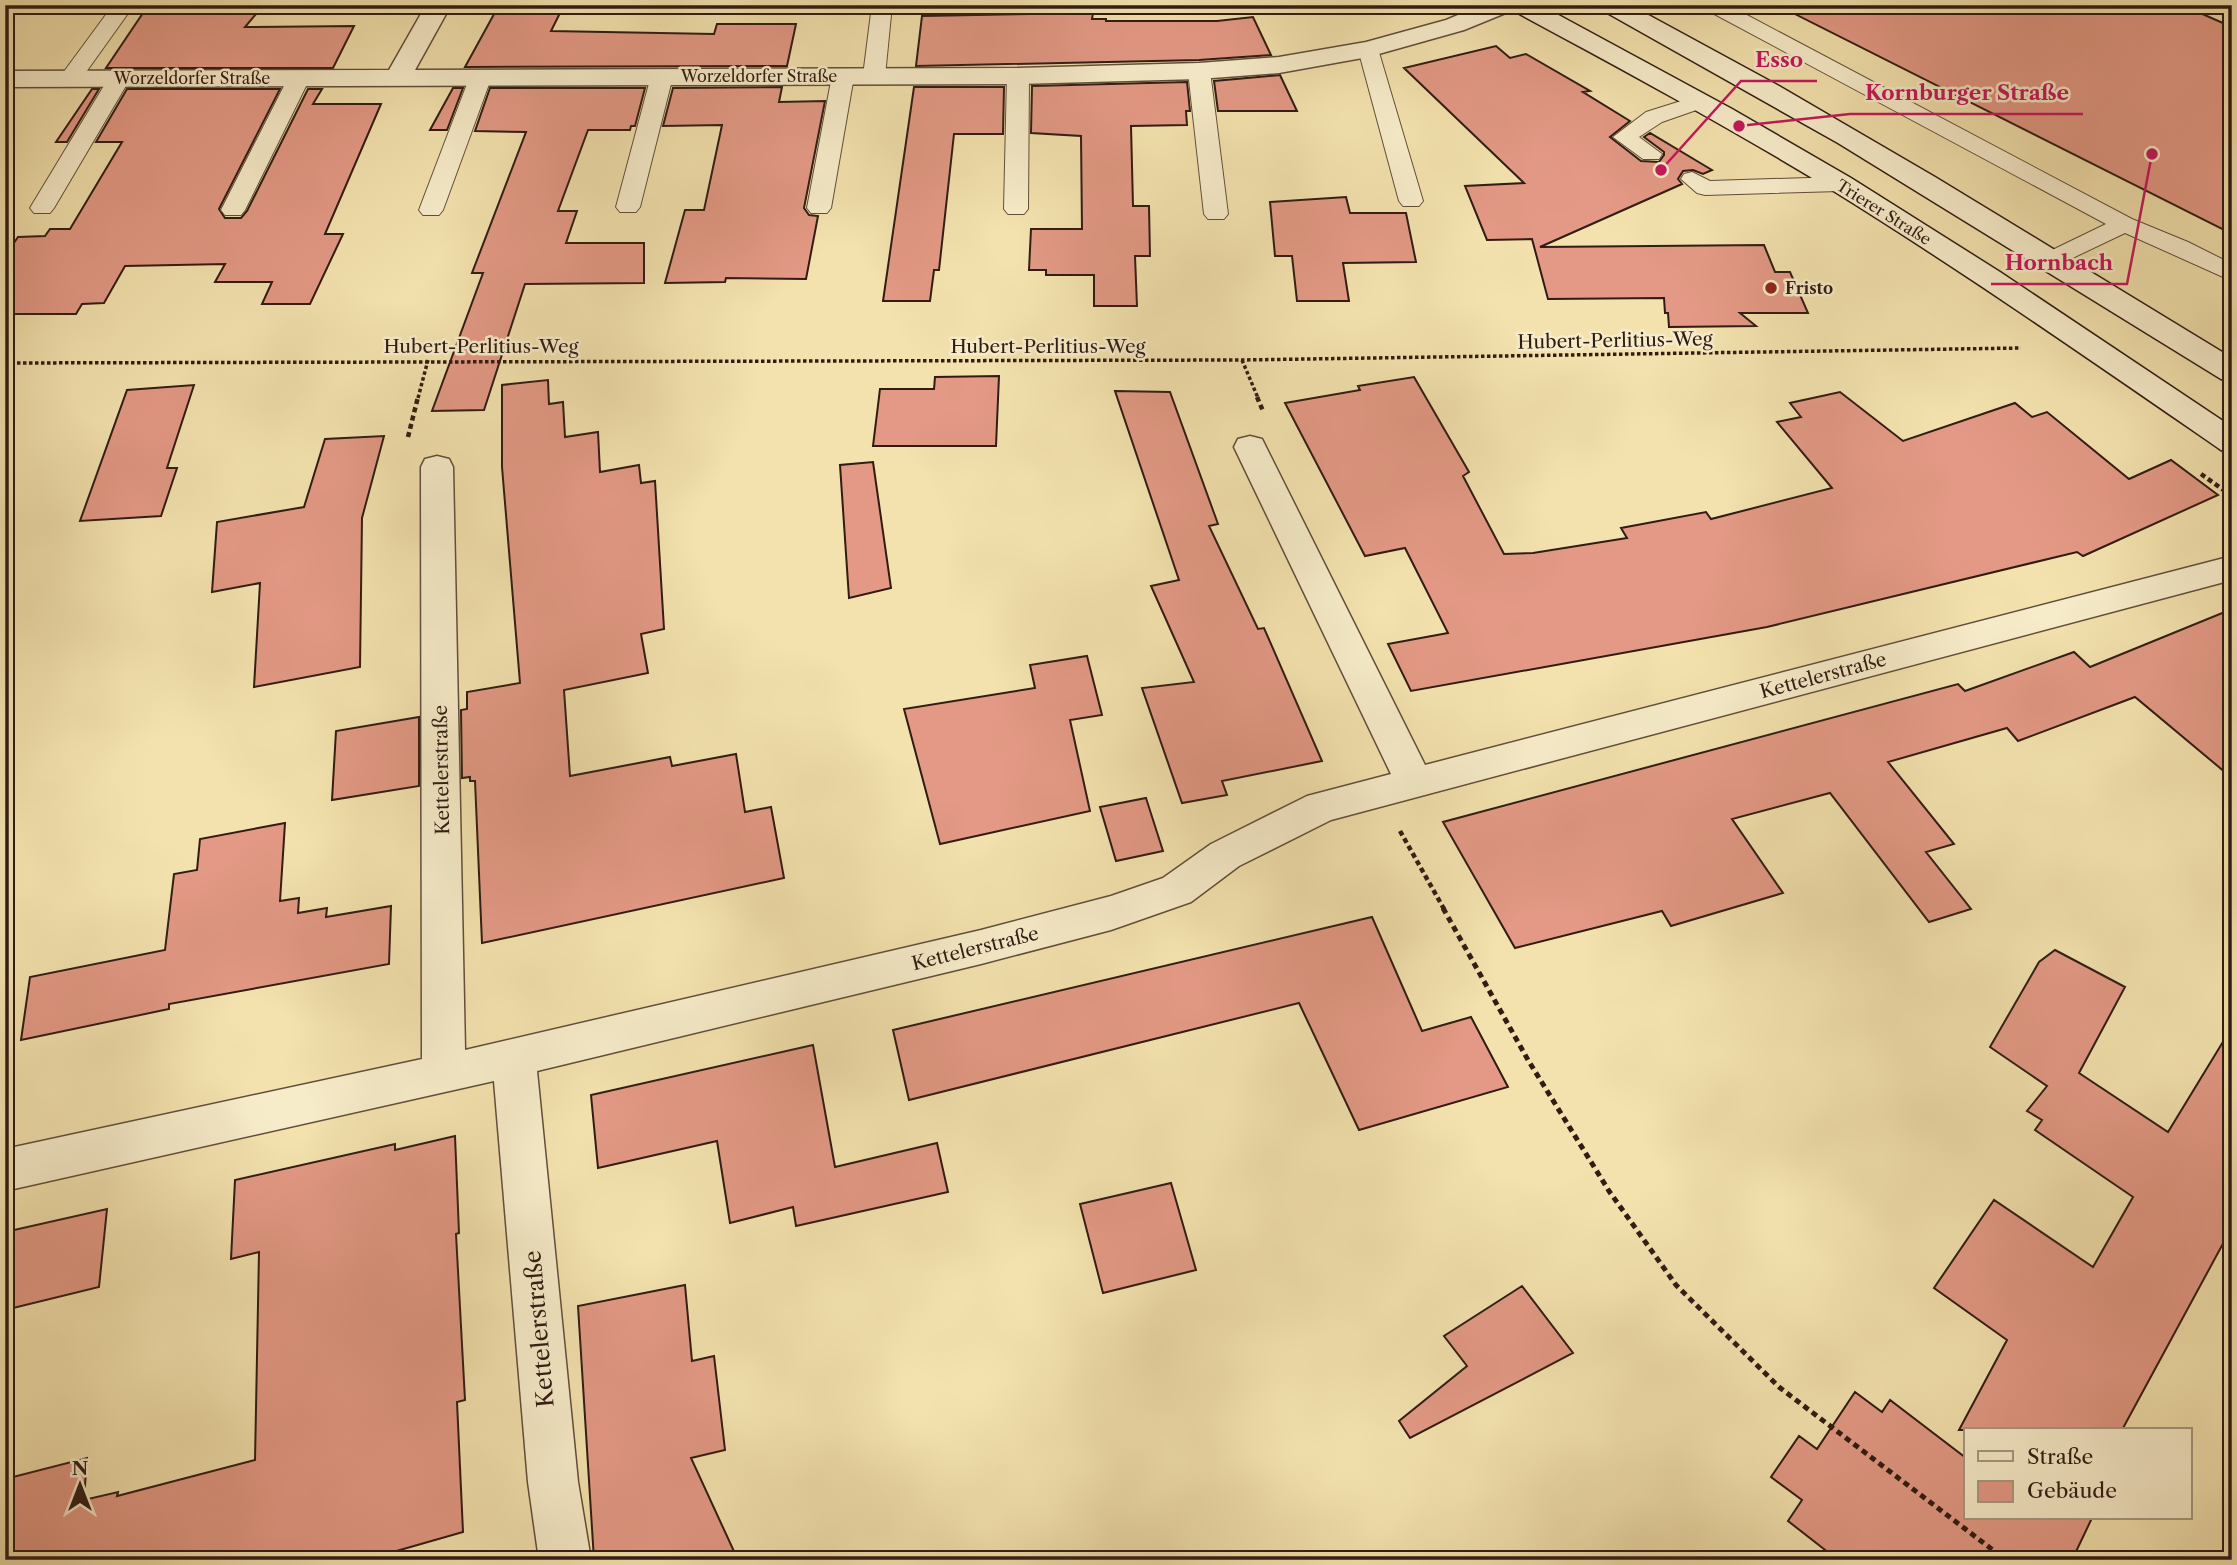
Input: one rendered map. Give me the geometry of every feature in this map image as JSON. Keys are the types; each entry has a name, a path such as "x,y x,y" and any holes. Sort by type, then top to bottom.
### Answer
{"street":[{"path":"399,76 439,5"},
{"name":"Worzeldorfer Straße","path":"5,79 1018,76 1199,71 1279,65 1368,48 1455,25 1504,5"},
{"name":"Trierer Straße","path":"1521,5 1840,184 2084,341 2232,442"},
{"path":"1611,5 1794,104 2052,259 2232,372"},
{"path":"2084,341 2151,363 2173,364 2181,355 2178,338"},
{"path":"1250,447 1397,788"},
{"name":"Kettelerstraße","path":"437,467 444,1074"},
{"name":"Kettelerstraße","path":"5,1170 444,1074 1111,914 1177,890 1225,855 1321,807 2232,568"},
{"name":"Kettelerstraße","path":"514,1056 553,1482 565,1560"}],"lane":[{"path":"71,77 124,5"},
{"path":"874,76 882,5"},
{"path":"1712,5 2124,224 2180,247 2232,274"},
{"path":"1368,48 1410,201"},
{"path":"1199,71 1216,214"},
{"path":"430,210 481,76"},
{"path":"628,207 662,76"},
{"path":"819,208 843,76"},
{"path":"1016,209 1018,76"},
{"path":"233,210 299,78"},
{"path":"43,208 119,79"},
{"path":"1651,154 1624,137 1654,117 1697,102"},
{"path":"1692,179 1705,188 1840,184"},
{"path":"2052,259 2124,224"}],"path":[{"name":"Hubert-Perlitius-Weg","path":"5,363 1242,360 2084,341"},
{"path":"428,360 404,455 437,467"},
{"path":"1242,360 1266,418 1250,447"},
{"path":"1397,788 1528,1060 1609,1191 1676,1285 1779,1387 2006,1560"}],"building":[{"path":"499,5 564,5 551,31 714,34 717,24 796,24 787,66 465,67"},
{"path":"1777,5 2182,5 2232,27 2232,234"},
{"path":"147,7 262,7 245,27 354,26 333,68 106,68"},
{"path":"1093,13 1092,19 1106,21 1217,21 1253,17 1271,55 1199,60 916,66 922,16"},
{"path":"1496,46 1510,58 1526,54 1590,91 1583,92 1630,121 1610,137 1641,161 1659,162 1664,155 1664,152 1644,137 1650,133 1712,170 1703,174 1693,170 1683,171 1678,179 1682,184 1540,247 1764,245 1775,272 1790,272 1808,313 1740,313 1756,326 1669,327 1664,298 1548,299 1532,239 1487,240 1465,186 1524,183 1404,68"},
{"path":"1280,75 1297,111 1218,111 1214,81"},
{"path":"1187,82 1190,111 1186,111 1187,125 1131,126 1133,206 1149,206 1150,256 1135,256 1137,306 1094,306 1094,275 1046,275 1046,270 1029,270 1031,229 1082,229 1081,136 1031,133 1032,86"},
{"path":"782,87 779,102 825,101 804,208 809,215 818,216 806,279 726,278 725,282 665,283 685,210 704,210 722,125 663,126 673,88"},
{"path":"914,87 1004,87 1003,134 954,134 939,270 934,270 930,301 883,301"},
{"path":"453,88 463,88 447,130 430,130"},
{"path":"490,88 645,88 635,126 631,126 630,130 588,130 558,211 577,211 566,243 644,243 644,283 525,284 484,410 432,411 483,273 472,273 526,132 475,131"},
{"path":"92,89 99,89 67,142 56,142"},
{"path":"127,89 280,89 219,209 225,218 241,218 247,211 308,89 322,89 313,104 381,104 325,234 343,234 310,304 262,304 272,282 215,282 225,264 125,266 104,303 82,304 76,314 5,314 5,256 18,237 45,236 50,229 70,229 122,142 96,142"},
{"path":"1346,197 1350,213 1406,213 1416,262 1343,263 1349,301 1297,301 1292,256 1275,256 1270,202"},
{"path":"999,376 996,446 873,446 880,389 934,389 935,377"},
{"path":"1414,377 1469,472 1463,476 1504,554 1533,553 1627,538 1621,528 1706,512 1711,519 1832,488 1777,422 1801,417 1790,403 1840,392 1903,441 2015,403 2032,417 2047,412 2129,479 2171,460 2218,495 2083,556 2077,552 1767,627 1411,691 1388,644 1448,633 1405,548 1365,556 1285,403 1360,390 1358,386"},
{"path":"548,380 549,404 563,402 565,437 598,432 600,472 639,465 641,483 655,481 664,629 641,634 648,673 564,690 570,776 670,757 672,766 736,754 745,812 771,807 784,878 482,943 475,781 470,781 470,777 462,778 461,710 467,709 467,692 520,683 502,467 502,385"},
{"path":"194,385 167,468 177,468 161,516 80,521 127,390"},
{"path":"1115,391 1170,392 1218,524 1209,526 1258,629 1264,628 1322,761 1222,781 1227,795 1182,803 1142,688 1194,682 1151,586 1179,580"},
{"path":"384,436 362,518 360,667 254,687 260,583 212,592 217,522 304,507 325,439"},
{"path":"873,462 891,588 849,598 840,465"},
{"path":"2232,609 2232,778 2135,697 2018,741 2007,728 1888,762 1954,844 1926,852 1971,909 1929,922 1830,793 1732,819 1783,893 1671,926 1662,911 1515,948 1443,822 1958,684 1965,691 2074,652 2090,667"},
{"path":"1087,656 1102,715 1070,720 1090,811 940,844 904,709 1035,688 1030,665"},
{"path":"419,717 419,786 332,800 336,731"},
{"path":"1146,798 1163,851 1116,861 1100,807"},
{"path":"285,823 280,901 299,898 298,913 327,908 326,917 391,906 389,964 169,1004 169,1009 21,1040 30,977 165,950 174,874 197,870 200,839"},
{"path":"1372,917 1422,1031 1471,1017 1508,1087 1359,1130 1299,1003 909,1100 893,1030"},
{"path":"2055,950 2125,987 2079,1073 2168,1132 2232,1027 2232,1227 2123,1428 1959,1430 2007,1340 1934,1288 1994,1200 2093,1267 2133,1197 2035,1130 2042,1120 2027,1111 2047,1086 1990,1047 2039,962"},
{"path":"813,1045 835,1167 937,1143 948,1192 796,1226 793,1207 730,1223 717,1141 598,1168 591,1095"},
{"path":"455,1136 459,1233 456,1234 465,1400 457,1402 463,1532 365,1560 5,1560 5,1479 87,1458 84,1500 118,1492 117,1496 255,1460 259,1252 231,1259 235,1180 395,1144 395,1150"},
{"path":"1171,1183 1196,1270 1103,1293 1080,1204"},
{"path":"107,1209 99,1287 5,1310 5,1232"},
{"path":"685,1285 692,1361 714,1356 725,1450 691,1458 738,1560 594,1560 578,1306"},
{"path":"1522,1286 1573,1353 1410,1438 1399,1421 1467,1366 1444,1336"},
{"path":"1855,1392 1882,1412 1890,1400 1964,1456 1964,1520 2091,1520 2072,1560 1838,1560 1788,1521 1802,1500 1771,1477 1799,1436 1817,1449"}],"place":[{"name":"Kornburger Straße","path":"1739,126"},
{"name":"Hornbach","path":"2152,154"},
{"name":"Esso","path":"1661,170"},
{"name":"Fristo","path":"1771,288"}]}
